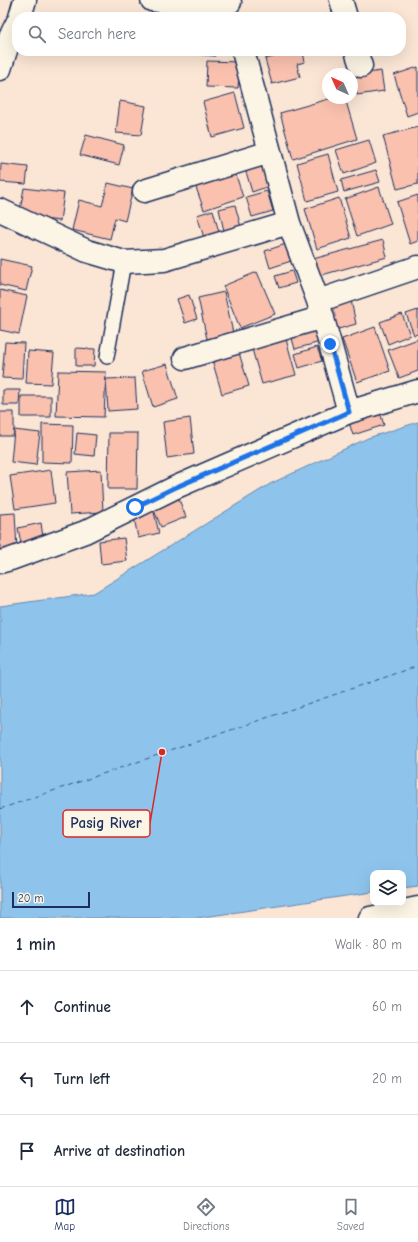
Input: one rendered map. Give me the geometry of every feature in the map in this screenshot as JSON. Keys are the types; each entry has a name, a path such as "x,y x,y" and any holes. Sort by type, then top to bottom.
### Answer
{"street":[{"path":"21,12 25,0"},
{"path":"152,0 232,6"},
{"path":"341,0 345,12"},
{"path":"0,69 12,33"},
{"path":"244,56 289,223 320,309 349,412"},
{"path":"144,191 270,152"},
{"path":"0,210 88,251 124,262 164,260 289,223"},
{"path":"185,358 320,309 418,267"},
{"path":"0,562 84,532 174,488 349,412 418,391"},
{"path":"370,918 418,908"}],"lane":[{"path":"107,357 124,262"}],"water":[{"path":"418,422 418,886 406,888 406,870 370,870 370,892 197,918 0,918 0,606 94,593 270,484 368,438"}],"building":[{"path":"277,56 304,56 305,62 297,64 300,77 272,84 265,59"},
{"path":"207,61 240,62 238,88 206,87"},
{"path":"418,67 418,112 407,116 394,75"},
{"path":"381,71 384,91 358,95 358,74"},
{"path":"235,93 244,128 212,137 203,102"},
{"path":"120,101 146,106 141,135 116,133"},
{"path":"322,101 322,104 347,104 357,139 293,159 280,113"},
{"path":"418,127 418,184 397,189 383,136"},
{"path":"86,135 124,145 119,165 80,155"},
{"path":"369,140 376,163 344,174 336,150"},
{"path":"328,154 338,192 307,201 297,163"},
{"path":"264,159 272,185 252,192 244,165"},
{"path":"1,164 28,167 26,184 0,182"},
{"path":"233,166 243,197 204,210 193,179"},
{"path":"376,170 380,182 344,192 341,180"},
{"path":"108,183 133,189 125,221 115,218 110,239 72,230 79,200 102,206"},
{"path":"379,187 391,224 357,236 345,199"},
{"path":"24,188 64,193 60,221 19,216"},
{"path":"267,191 273,211 252,217 246,197"},
{"path":"418,195 418,241 410,244 397,202"},
{"path":"339,198 351,238 317,249 305,209"},
{"path":"235,205 241,227 224,231 219,209"},
{"path":"213,210 220,236 205,241 197,215"},
{"path":"383,240 387,257 318,276 313,259"},
{"path":"289,243 294,260 270,268 265,251"},
{"path":"0,259 32,266 26,291 0,285"},
{"path":"292,271 296,283 279,288 275,276"},
{"path":"257,272 275,314 240,328 223,286"},
{"path":"0,290 27,296 19,334 0,330"},
{"path":"224,292 233,333 207,339 198,298"},
{"path":"189,295 197,319 185,323 177,299"},
{"path":"351,300 356,324 335,330 329,305"},
{"path":"418,310 418,334 414,335 406,314"},
{"path":"312,314 320,342 295,349 287,321"},
{"path":"402,314 410,335 388,344 380,322"},
{"path":"375,327 390,371 357,382 342,339"},
{"path":"284,332 296,375 262,384 250,342"},
{"path":"418,339 418,371 399,378 388,350"},
{"path":"5,342 24,343 22,379 2,378"},
{"path":"237,346 249,386 222,394 210,353"},
{"path":"317,347 322,361 299,368 295,354"},
{"path":"76,348 95,349 94,366 76,366"},
{"path":"28,351 54,353 51,384 26,383"},
{"path":"167,364 178,399 153,407 142,371"},
{"path":"58,371 106,372 104,417 56,416"},
{"path":"135,378 137,409 108,411 106,379"},
{"path":"3,390 20,390 19,405 3,405"},
{"path":"21,396 51,396 51,417 21,417"},
{"path":"378,406 384,425 353,435 347,416"},
{"path":"0,412 14,412 14,436 0,436"},
{"path":"190,418 194,454 167,458 163,422"},
{"path":"42,424 73,425 72,463 42,462"},
{"path":"14,430 40,433 36,465 11,462"},
{"path":"77,433 96,435 94,456 75,454"},
{"path":"109,433 138,433 137,489 108,489"},
{"path":"51,470 55,503 15,509 10,476"},
{"path":"101,470 103,512 70,514 67,472"},
{"path":"176,492 186,517 161,527 151,503"},
{"path":"153,508 159,533 138,538 133,512"},
{"path":"15,513 17,550 0,551 0,514"},
{"path":"41,523 44,544 22,548 18,528"},
{"path":"124,538 127,561 101,564 99,541"}],"ferry route":[{"path":"0,809 418,666"}],"place":[{"name":"Pasig River","path":"162,752"}],"route":[{"path":"135,507 174,488 349,412 330,344"}]}
